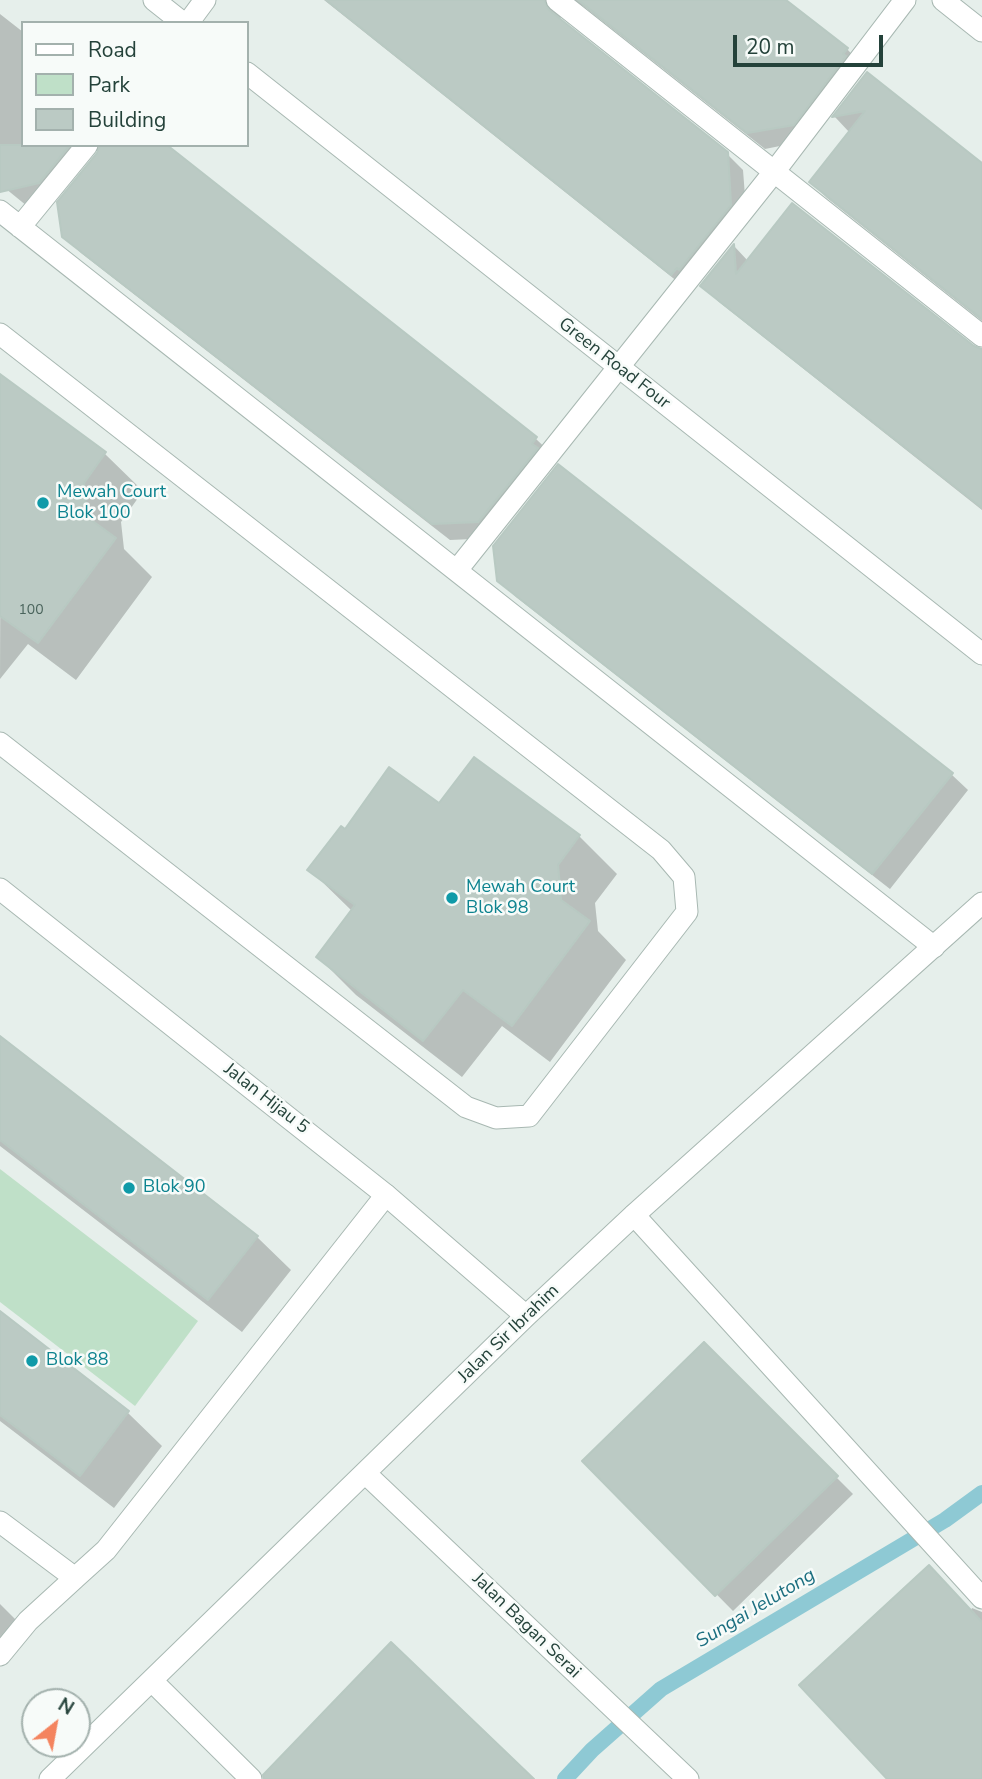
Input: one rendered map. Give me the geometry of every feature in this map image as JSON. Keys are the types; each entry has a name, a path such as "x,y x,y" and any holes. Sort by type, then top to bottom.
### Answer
{"street":[{"path":"154,0 182,21"},
{"path":"187,21 205,0"},
{"path":"557,0 982,336"},
{"path":"457,570 774,172 905,0"},
{"path":"943,0 982,31"},
{"name":"Green Road Four","path":"248,74 982,654"},
{"path":"20,227 85,147"},
{"path":"0,211 934,947"},
{"path":"0,334 661,850 684,877 687,912 529,1116 496,1118 466,1107 0,743"},
{"name":"Jalan Hijau 5","path":"0,889 386,1195 526,1316"},
{"name":"Jalan Sir Ibrahim","path":"50,1779 526,1316 634,1215 982,903"},
{"path":"0,1655 28,1621 106,1550 386,1195"},
{"path":"634,1215 982,1598"},
{"name":"Jalan Bagan Serai","path":"365,1473 688,1779"},
{"path":"0,1522 75,1578"},
{"path":"152,1681 251,1779"}],"green space":[{"path":"0,1169 198,1321 135,1406 0,1302"}],"building":[{"path":"326,0 544,0 549,10 728,152 731,205 679,270 677,268 671,275"},
{"path":"578,0 786,0 848,48 843,54 846,56 794,125 747,133"},
{"path":"867,72 982,163 982,319 809,182 865,111 832,117"},
{"path":"0,145 68,147 39,183 0,192"},
{"path":"99,147 170,147 537,437 532,444 538,448 478,522 432,524 62,237 57,202"},
{"path":"792,203 974,346 982,349 982,508 700,286 734,244 736,274"},
{"path":"0,374 106,452 84,483 87,517 116,538 38,643 0,616"},
{"path":"558,464 953,773 872,874 497,581 493,546"},
{"name":"Mewah Court Blok 98","path":"474,757 580,835 558,865 561,900 590,921 512,1026 463,990 423,1041 316,957 355,905 307,870 341,826 345,829 389,767 439,803"},
{"name":"Blok 90","path":"0,1036 258,1236 208,1300 0,1140"},
{"name":"Blok 88","path":"0,1311 129,1411 80,1476 0,1415"},
{"path":"704,1342 838,1476 715,1596 582,1461"},
{"path":"929,1565 982,1622 982,1779 887,1779 799,1685"},
{"path":"391,1642 534,1779 264,1779 263,1775"}],"waterway":[{"name":"Sungai Jelutong","path":"565,1779 592,1750 661,1689 945,1520 982,1493"}],"place":[{"name":"Mewah Court Blok 100","path":"43,503"},
{"name":"Mewah Court Blok 98","path":"452,898"},
{"name":"Blok 90","path":"129,1188"},
{"name":"Blok 88","path":"32,1361"}]}
